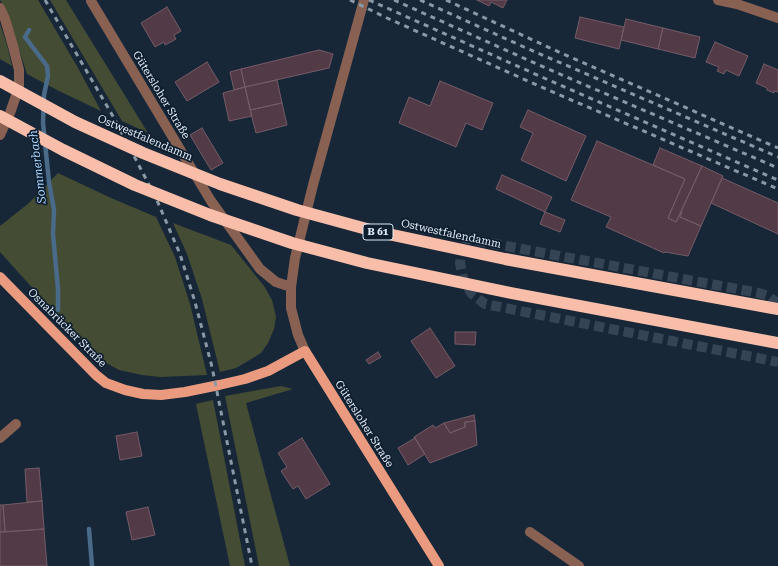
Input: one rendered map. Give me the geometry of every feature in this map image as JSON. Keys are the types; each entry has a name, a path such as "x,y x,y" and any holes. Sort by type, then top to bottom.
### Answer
{"highway":[{"name":"Ostwestfalendamm","path":"0,81 75,122 143,153 220,184 297,210 374,231 505,259 778,310"},
{"path":"0,116 63,150 135,184 210,215 292,243 367,263 511,293 778,343"}],"main road":[{"name":"Osnabrücker Straße","path":"0,277 96,375 106,383 125,390 143,394 161,395 220,385 245,379 268,371 305,351"},
{"name":"Gütersloher Straße","path":"305,351 439,566"}],"street":[{"name":"Gütersloher Straße","path":"305,351 298,335 291,308 291,287 295,258 313,185 364,0"},
{"path":"718,0 737,4 778,18"},
{"name":"Gütersloher Straße","path":"91,1 211,201 260,269 276,282 291,287"},
{"path":"0,8 13,46 18,70 19,87 10,113 0,135"},
{"path":"0,438 16,424"},
{"path":"530,532 579,566"}],"green space":[{"path":"0,0 38,0 78,68 101,111 27,74 6,10"},
{"path":"50,0 66,0 148,133 122,121"},
{"path":"0,24 7,45 12,66 0,59"},
{"path":"58,173 156,217 175,257 190,304 207,375 160,377 142,375 119,370 101,360 75,335 0,252 0,226 29,203"},
{"path":"173,223 231,245 264,286 272,300 276,317 274,329 268,343 261,353 236,368 220,372 202,299 187,254"},
{"path":"281,386 293,389 246,403 290,566 259,566 225,396"},
{"path":"213,400 245,566 230,566 196,404"}],"building":[{"path":"477,0 507,0 503,8 491,2 489,6"},
{"path":"167,7 181,31 174,35 176,39 165,45 164,42 155,47 141,23"},
{"path":"580,17 624,27 619,49 575,38"},
{"path":"626,19 663,28 658,49 621,40"},
{"path":"663,28 700,37 695,58 658,49"},
{"path":"715,42 748,56 739,76 726,70 724,74 717,71 719,67 706,62"},
{"path":"319,50 333,54 329,68 245,87 241,69"},
{"path":"207,62 219,82 187,101 175,82"},
{"path":"764,64 778,70 778,92 774,91 774,93 756,83"},
{"path":"241,69 245,87 234,90 230,72"},
{"path":"277,80 282,103 250,110 245,87"},
{"path":"440,81 493,103 482,130 466,123 456,147 399,123 409,97 430,106"},
{"path":"245,87 252,116 229,121 223,93"},
{"path":"282,103 287,125 256,133 250,110"},
{"path":"528,110 586,136 566,181 521,160 533,133 520,127"},
{"path":"202,128 223,163 211,170 190,135"},
{"path":"597,141 685,179 668,218 676,222 682,212 680,217 701,226 688,256 664,253 606,227 611,217 571,200"},
{"path":"660,148 702,166 676,222 668,218 685,179 653,165"},
{"path":"702,166 723,176 701,226 680,217"},
{"path":"502,175 552,197 545,212 496,189"},
{"path":"722,178 778,203 778,234 711,203"},
{"path":"545,212 565,220 560,232 540,224"},
{"path":"430,328 455,366 436,378 411,341"},
{"path":"455,332 476,332 475,345 455,344"},
{"path":"378,352 381,357 369,364 366,360"},
{"path":"474,415 475,421 465,422 465,427 450,433 444,423"},
{"path":"475,421 477,445 430,463 414,437 433,425 435,428 444,423 450,433 465,427 465,422"},
{"path":"137,432 142,456 120,460 116,436"},
{"path":"302,438 330,484 306,499 298,486 293,489 281,471 287,467 278,453"},
{"path":"415,438 425,454 408,465 398,448"},
{"path":"39,468 42,501 27,502 25,469"},
{"path":"42,501 44,529 5,532 3,505"},
{"path":"0,505 3,505 5,532 0,532"},
{"path":"148,507 155,535 132,540 126,512"},
{"path":"44,529 47,566 0,566 0,532"}],"waterway":[{"name":"Sommerbach","path":"29,30 25,37 47,66 48,76 44,95 43,123 49,182 54,210 53,234 58,289 58,310"},
{"name":"Sommerbach","path":"89,529 92,566"}],"tunnel":[{"path":"778,304 768,296 759,293 463,238 460,263 463,278 471,293 485,304 778,362"}],"railway":[{"path":"45,0 114,118 156,198 180,254 195,302 212,367 252,566"},
{"path":"350,0 539,86 778,189"},
{"path":"369,0 778,180"},
{"path":"394,0 548,69 778,168"},
{"path":"420,0 524,47 778,157"},
{"path":"446,0 561,53 778,148"}]}
